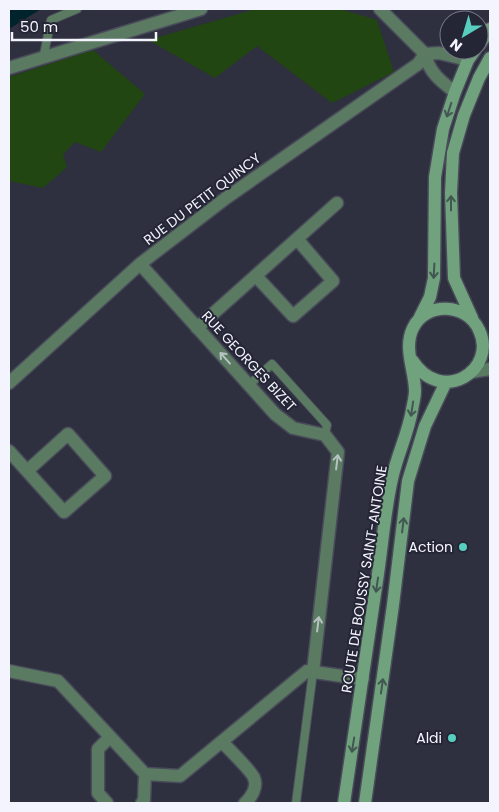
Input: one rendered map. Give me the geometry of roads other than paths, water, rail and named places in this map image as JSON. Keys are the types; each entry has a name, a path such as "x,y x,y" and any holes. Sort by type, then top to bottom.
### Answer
{"main road":[{"path":"470,60 454,92 443,129 436,177 434,278 430,297 419,320 412,329 409,340 409,351 412,360 420,372 437,382 455,381 471,372 478,365 482,356 486,338 472,318 454,278 451,193 453,152 464,115 479,78 490,58"},
{"path":"419,320 429,312 441,308 451,309 472,318"},
{"name":"ROUTE DE BOUSSY SAINT-ANTOINE","path":"344,803 392,478 410,421 415,391 412,360"},
{"name":"ROUTE DE BOUSSY SAINT-ANTOINE","path":"365,803 393,605 408,481 425,426 446,382"}],"street":[{"path":"9,68 201,9"},
{"path":"380,9 425,54 427,65 439,80 454,92"},
{"path":"425,54 439,53"},
{"name":"RUE DU PETIT QUINCY","path":"9,383 140,264 226,198 418,64 425,54"},
{"path":"197,328 337,203"},
{"path":"256,276 293,316 333,281 297,239"},
{"name":"RUE GEORGES BIZET","path":"140,264 275,414 294,428 325,435"},
{"path":"471,372 490,369"},
{"path":"9,451 26,471 64,512 105,476 68,434 26,471"},
{"path":"313,672 338,452 325,435"},
{"path":"9,670 58,681 145,774 180,776 307,671 363,679"},
{"path":"107,803 98,793 98,749 110,737"},
{"path":"222,742 254,778 255,787 250,799 245,803"},
{"path":"142,803 144,800 145,774"}],"lane":[{"path":"43,58 51,20 77,9"},
{"path":"249,385 272,364 327,425 325,435"},
{"path":"296,803 313,672"}],"water":[{"path":"9,9 41,9 9,29"}],"place":[{"name":"Action","path":"463,547"},
{"name":"Aldi","path":"452,738"}]}
